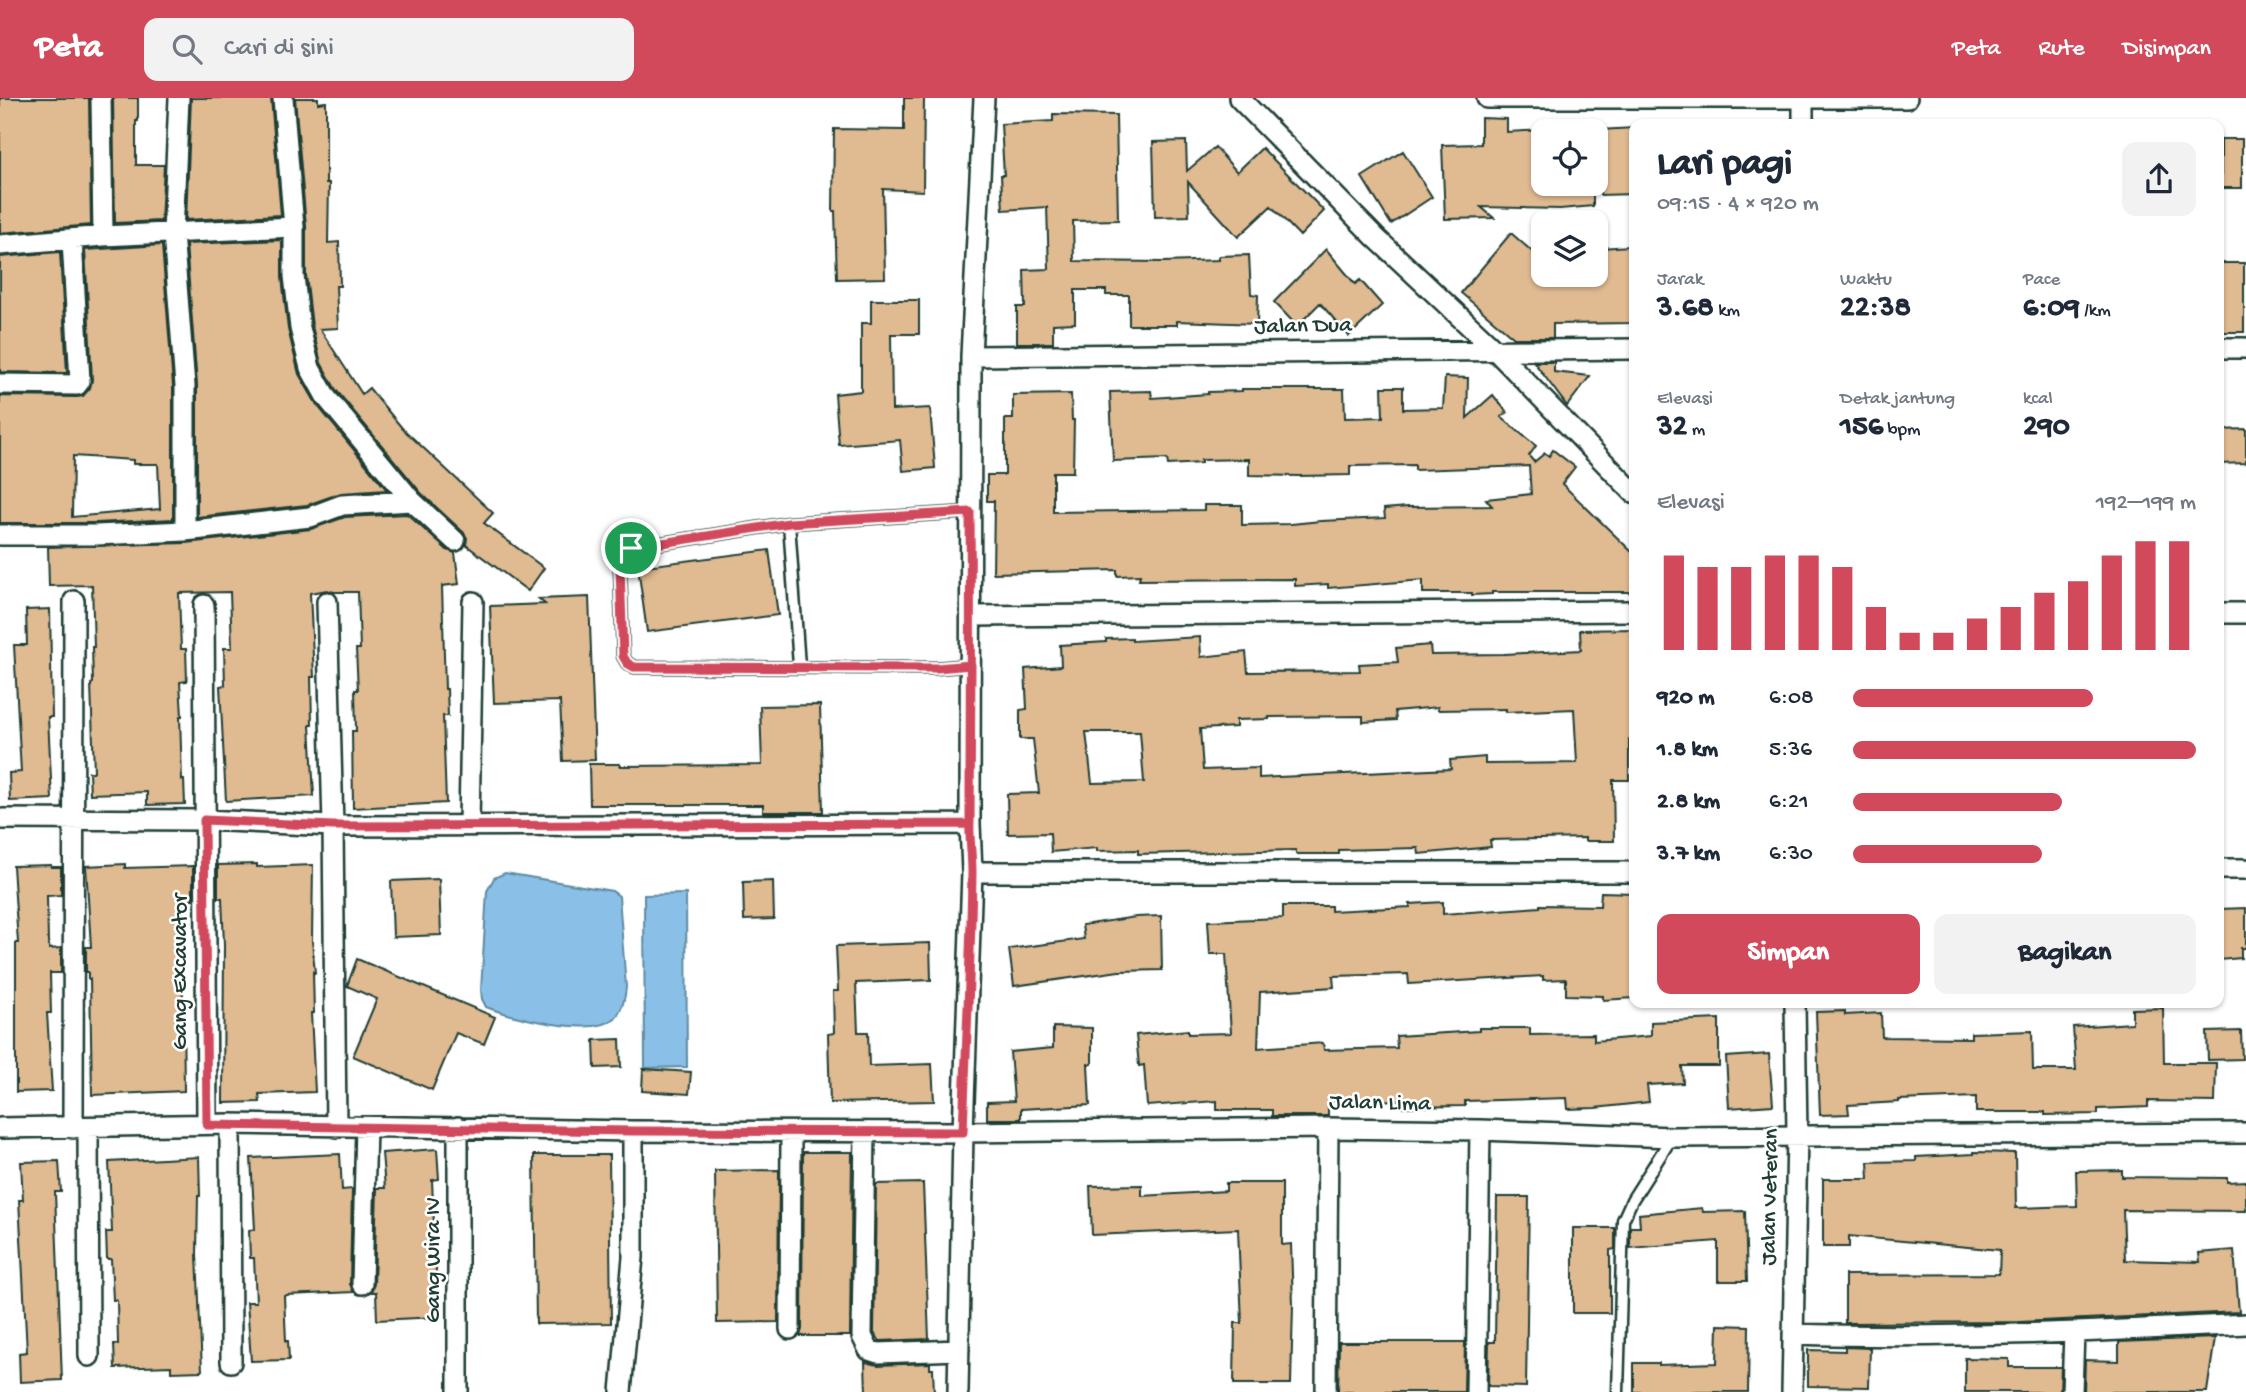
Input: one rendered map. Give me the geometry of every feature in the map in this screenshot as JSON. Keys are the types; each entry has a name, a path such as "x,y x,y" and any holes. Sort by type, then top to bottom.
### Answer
{"street":[{"path":"101,98 103,236"},
{"path":"178,98 173,233 185,386 185,531"},
{"path":"283,98 294,226 294,276 300,328 310,368 326,397 412,501 455,541"},
{"path":"958,1392 972,872 971,356 984,98"},
{"path":"1239,98 1375,237 1494,349 1629,488"},
{"path":"1487,98 1907,98"},
{"path":"1803,99 1803,119"},
{"path":"0,245 103,236 294,226"},
{"path":"0,384 77,385 80,382 72,240"},
{"path":"2224,348 2246,348"},
{"name":"Jalan Dua","path":"971,356 1629,349"},
{"path":"0,535 96,536 185,531 310,517 342,505 412,501"},
{"path":"74,601 74,820 89,1356"},
{"path":"327,602 333,826 336,1127"},
{"path":"469,825 473,602"},
{"name":"Gang Excavator","path":"204,605 207,1125"},
{"path":"971,616 1629,611"},
{"path":"2224,613 2246,613"},
{"path":"0,819 204,820 333,826 970,824"},
{"path":"2224,869 2246,869"},
{"path":"972,872 1629,872"},
{"name":"Jalan Veteran","path":"1792,1392 1797,1135 1795,1008"},
{"path":"230,1125 231,1362"},
{"name":"Jalan Lima","path":"0,1128 230,1125 791,1132 1328,1128 1672,1137 2246,1133"},
{"path":"362,1284 366,1127"},
{"name":"Gang Wira IV","path":"458,1127 458,1392"},
{"path":"1326,1392 1328,1128"},
{"path":"1476,1392 1480,1130"},
{"path":"621,1392 633,1257 633,1131"},
{"path":"790,1329 791,1132"},
{"path":"865,1132 862,1336 865,1345 878,1353 959,1350"},
{"path":"1793,1334 1852,1336 2074,1332 2246,1324"},
{"path":"2072,1392 2074,1332"}],"lane":[{"path":"970,512 789,523 631,548 624,556 620,568 623,656 627,663 634,667 937,668 971,665"},
{"path":"789,523 799,666"},
{"path":"1618,1392 1623,1220 1632,1200 1672,1137"}],"water":[{"path":"505,873 612,891 619,896 626,987 622,1008 615,1018 604,1024 572,1026 532,1020 486,1007 481,990 487,891 494,878"},
{"path":"686,894 687,1067 645,1068 644,895"}],"building":[{"path":"0,98 89,98 91,225 0,233"},
{"path":"113,98 138,98 136,165 164,165 161,221 115,223"},
{"path":"191,98 271,98 281,215 186,220"},
{"path":"295,98 318,98 318,103 326,102 328,243 339,242 340,286 336,286 338,328 320,329 362,394 369,388 402,428 493,513 484,523 544,568 528,591 466,545 467,538 464,533 421,493 336,390 321,363 312,326 306,275 306,226"},
{"path":"904,98 924,98 923,191 883,189 885,278 837,279 833,211 834,129 904,130"},
{"path":"1053,114 1116,115 1118,220 1073,221 1074,261 1164,262 1219,260 1219,256 1249,255 1251,294 1258,295 1257,324 1177,321 1177,325 1129,325 1129,295 1106,295 1106,290 1075,290 1075,323 1053,324 1053,343 1017,343 1017,307 1025,307 1024,270 1049,269 1047,207 1003,210 1001,124 1053,121"},
{"path":"1481,118 1507,119 1507,132 1531,131 1531,196 1593,196 1593,206 1560,209 1481,207 1494,218 1445,219 1442,145 1481,144"},
{"path":"1629,128 1629,194 1608,195 1608,129"},
{"path":"2224,139 2242,139 2242,188 2224,188"},
{"path":"1186,141 1187,171 1215,147 1237,172 1262,148 1324,211 1300,236 1271,206 1238,237 1188,182 1189,216 1155,217 1153,142"},
{"path":"1403,151 1432,197 1391,224 1362,177"},
{"path":"1511,233 1531,251 1531,287 1608,287 1608,248 1629,246 1629,323 1553,324 1553,338 1514,338 1461,293"},
{"path":"282,240 282,277 288,329 299,374 317,405 387,490 341,493 307,505 197,517 197,385 186,244"},
{"path":"162,245 173,386 173,519 96,523 0,523 0,396 77,397 83,396 90,388 92,380 85,250","holes":["73,456 133,460 133,464 158,464 160,509 72,517"]},
{"path":"1326,249 1355,284 1360,280 1382,305 1349,336 1320,303 1297,326 1274,302"},
{"path":"60,252 67,373 0,372 0,257"},
{"path":"2224,263 2244,263 2244,332 2224,332"},
{"path":"871,300 919,300 919,334 891,334 892,410 930,408 935,468 903,471 900,440 839,445 835,394 861,391 861,323 871,323"},
{"path":"1534,362 1554,362 1554,372 1590,376 1567,406"},
{"path":"1445,377 1468,378 1467,418 1493,395 1507,412 1501,417 1536,446 1529,456 1534,462 1545,453 1549,456 1553,450 1575,467 1562,484 1629,549 1629,592 1492,592 1472,595 1423,593 1423,580 1328,588 1328,584 1295,586 1295,579 1139,580 1140,575 1117,576 1117,570 993,573 994,501 987,501 987,475 1005,475 1005,419 1013,419 1013,395 1071,394 1074,420 1073,472 1053,472 1053,512 1204,510 1204,505 1242,505 1242,525 1291,524 1385,518 1384,509 1492,506 1486,499 1531,494 1529,466 1415,470 1415,465 1350,466 1350,475 1298,476 1249,475 1249,459 1201,460 1201,463 1168,465 1167,459 1113,461 1110,392 1151,391 1152,398 1242,389 1344,389 1345,418 1383,417 1382,387 1403,387 1403,409 1443,408"},
{"path":"2246,429 2246,463 2224,464 2224,430"},
{"path":"407,514 447,550 455,553 459,584 442,586 448,716 443,716 446,803 353,808 352,731 356,731 355,690 358,690 356,649 360,649 358,592 327,590 310,593 314,677 311,677 310,725 314,796 226,801 220,686 225,685 224,648 232,648 230,592 179,593 181,649 186,649 187,681 180,682 185,804 147,805 147,792 90,794 89,772 94,772 92,585 49,586 48,547 186,543 311,529 345,517"},
{"path":"769,550 778,615 647,632 638,567"},
{"path":"589,597 595,760 563,761 560,701 494,703 490,606 545,604 539,599"},
{"path":"50,609 52,717 48,717 52,799 10,801 9,773 21,772 14,645 27,645 26,610"},
{"path":"1629,629 1629,780 1613,780 1614,841 1585,841 1585,838 1490,840 1491,847 1419,854 1418,848 1339,850 1339,854 1296,854 1296,850 1138,854 1138,850 1097,851 1097,848 1051,852 1050,833 1008,834 1007,794 1039,793 1033,739 1020,739 1020,710 1027,709 1025,669 1061,666 1060,645 1106,642 1106,639 1132,638 1132,641 1200,637 1201,657 1246,652 1248,672 1360,671 1359,664 1398,662 1396,648 1430,645 1431,655 1581,650 1580,630","holes":["1438,707 1438,710 1506,709 1506,712 1574,709 1577,763 1485,764 1485,757 1450,760 1451,769 1259,778 1259,768 1203,770 1200,729 1236,727 1236,720 1269,717 1363,716 1363,722 1396,720 1395,711","1086,732 1140,732 1144,782 1092,783"]},
{"path":"820,705 823,812 763,812 763,805 590,805 589,764 762,765 760,706"},
{"path":"125,864 125,868 193,866 193,899 183,899 184,1091 92,1095 90,979 86,972 86,947 91,947 86,866"},
{"path":"257,864 257,867 313,865 312,940 315,973 313,972 314,1013 311,1013 315,1092 259,1094 260,1102 223,1103 224,945 222,898 218,898 218,865"},
{"path":"13,866 61,867 61,895 47,896 48,942 50,949 61,948 61,973 50,973 51,1013 47,1013 52,1091 16,1092 18,943"},
{"path":"439,879 441,935 393,937 391,881"},
{"path":"773,881 774,919 744,920 743,882"},
{"path":"1601,892 1629,893 1629,998 1603,1000 1603,996 1566,995 1566,979 1543,980 1543,976 1409,984 1408,974 1333,976 1334,987 1260,992 1258,1048 1323,1043 1324,1050 1397,1048 1396,1036 1479,1031 1479,1028 1530,1028 1530,1035 1594,1034 1594,1041 1651,1036 1651,1022 1719,1019 1719,1066 1682,1066 1683,1083 1647,1085 1649,1102 1595,1108 1568,1109 1567,1098 1465,1101 1465,1106 1402,1107 1402,1100 1328,1102 1328,1116 1272,1116 1272,1110 1217,1110 1217,1101 1147,1106 1144,1065 1139,1066 1136,1035 1188,1030 1188,1034 1231,1033 1226,954 1210,954 1208,921 1283,918 1283,906 1331,906 1331,911 1410,907 1410,904 1443,902 1443,914 1540,905 1600,906"},
{"path":"2246,908 2246,948 2241,948 2241,958 2224,960 2224,909"},
{"path":"1161,916 1162,970 1119,971 1014,986 1009,949 1084,939 1082,925"},
{"path":"930,943 931,980 856,983 858,1032 868,1032 869,1066 932,1064 934,1101 830,1103 828,1034 834,1033 833,991 838,991 836,946"},
{"path":"357,959 495,1017 484,1044 456,1033 432,1090 353,1056 377,999 347,986"},
{"path":"2163,1008 2164,1063 2216,1063 2215,1102 2148,1101 2148,1107 2098,1109 2098,1114 2045,1115 2045,1112 1976,1112 1976,1097 1848,1105 1849,1114 1820,1115 1816,1012 1845,1011 1845,1015 1881,1013 1882,1037 1971,1038 1971,1033 2032,1031 2033,1070 2076,1070 2073,1027 2132,1023 2132,1009"},
{"path":"1053,1027 1092,1028 1092,1064 1088,1064 1090,1105 1021,1109 1021,1119 987,1119 987,1102 1014,1101 1010,1052 1053,1048"},
{"path":"2241,1031 2242,1059 2208,1060 2207,1032"},
{"path":"620,1039 621,1067 595,1068 594,1040"},
{"path":"1769,1054 1773,1105 1729,1108 1726,1057"},
{"path":"643,1069 691,1072 689,1094 642,1091"},
{"path":"437,1149 439,1179 432,1180 438,1317 377,1320 376,1292 371,1292 374,1284 377,1188 385,1188 382,1153"},
{"path":"803,1152 852,1152 850,1336 800,1336"},
{"path":"1974,1152 2015,1153 2016,1208 2077,1206 2076,1171 2122,1170 2122,1177 2227,1178 2227,1182 2246,1181 2246,1211 2123,1210 2125,1260 2200,1262 2199,1253 2234,1250 2239,1312 2019,1322 1845,1323 1845,1275 1999,1274 2000,1250 1849,1236 1849,1247 1823,1247 1823,1179 1869,1179 1868,1162 1916,1161 1916,1157"},
{"path":"340,1154 342,1190 352,1189 350,1284 354,1292 284,1296 289,1360 251,1361 247,1302 256,1302 254,1258 250,1258 249,1230 255,1229 251,1158"},
{"path":"534,1155 609,1155 611,1323 536,1324"},
{"path":"199,1157 197,1254 202,1371 171,1372 171,1366 115,1368 114,1344 118,1344 117,1300 113,1300 111,1259 107,1259 106,1232 112,1232 109,1162"},
{"path":"59,1161 61,1192 55,1192 62,1380 20,1382 19,1353 27,1352 19,1200 23,1200 21,1162"},
{"path":"779,1170 778,1322 717,1323 715,1171"},
{"path":"923,1183 929,1339 880,1341 874,1333 876,1184"},
{"path":"1226,1183 1282,1183 1282,1245 1291,1244 1291,1384 1234,1384 1235,1323 1242,1323 1238,1229 1092,1235 1090,1186 1142,1185 1142,1196 1226,1191"},
{"path":"1497,1197 1529,1197 1526,1387 1488,1386 1489,1342 1495,1342"},
{"path":"1702,1208 1703,1212 1745,1211 1747,1281 1718,1281 1718,1241 1630,1248 1630,1227 1640,1227 1639,1214"},
{"path":"1573,1228 1615,1228 1615,1249 1610,1250 1610,1313 1573,1313"},
{"path":"1718,1325 1749,1326 1748,1392 1634,1392 1634,1363 1717,1363"},
{"path":"2215,1338 2207,1392 2084,1392 2085,1360 2119,1361 2119,1342"},
{"path":"1339,1342 1465,1342 1464,1392 1338,1392"},
{"path":"1845,1347 1870,1348 1869,1387 1808,1386 1808,1350 1845,1351"},
{"path":"1965,1358 2009,1359 2009,1367 2061,1367 2060,1392 1965,1392"},
{"path":"865,1362 878,1365 930,1363 930,1369 933,1369 934,1392 866,1392"}],"route":[{"path":"631,548 624,556 620,568 623,656 627,663 634,667 937,668 971,665 970,824 333,826 204,820 207,1125 963,1132 972,872 970,824 970,744 971,665 970,512 789,523 631,548"}]}
